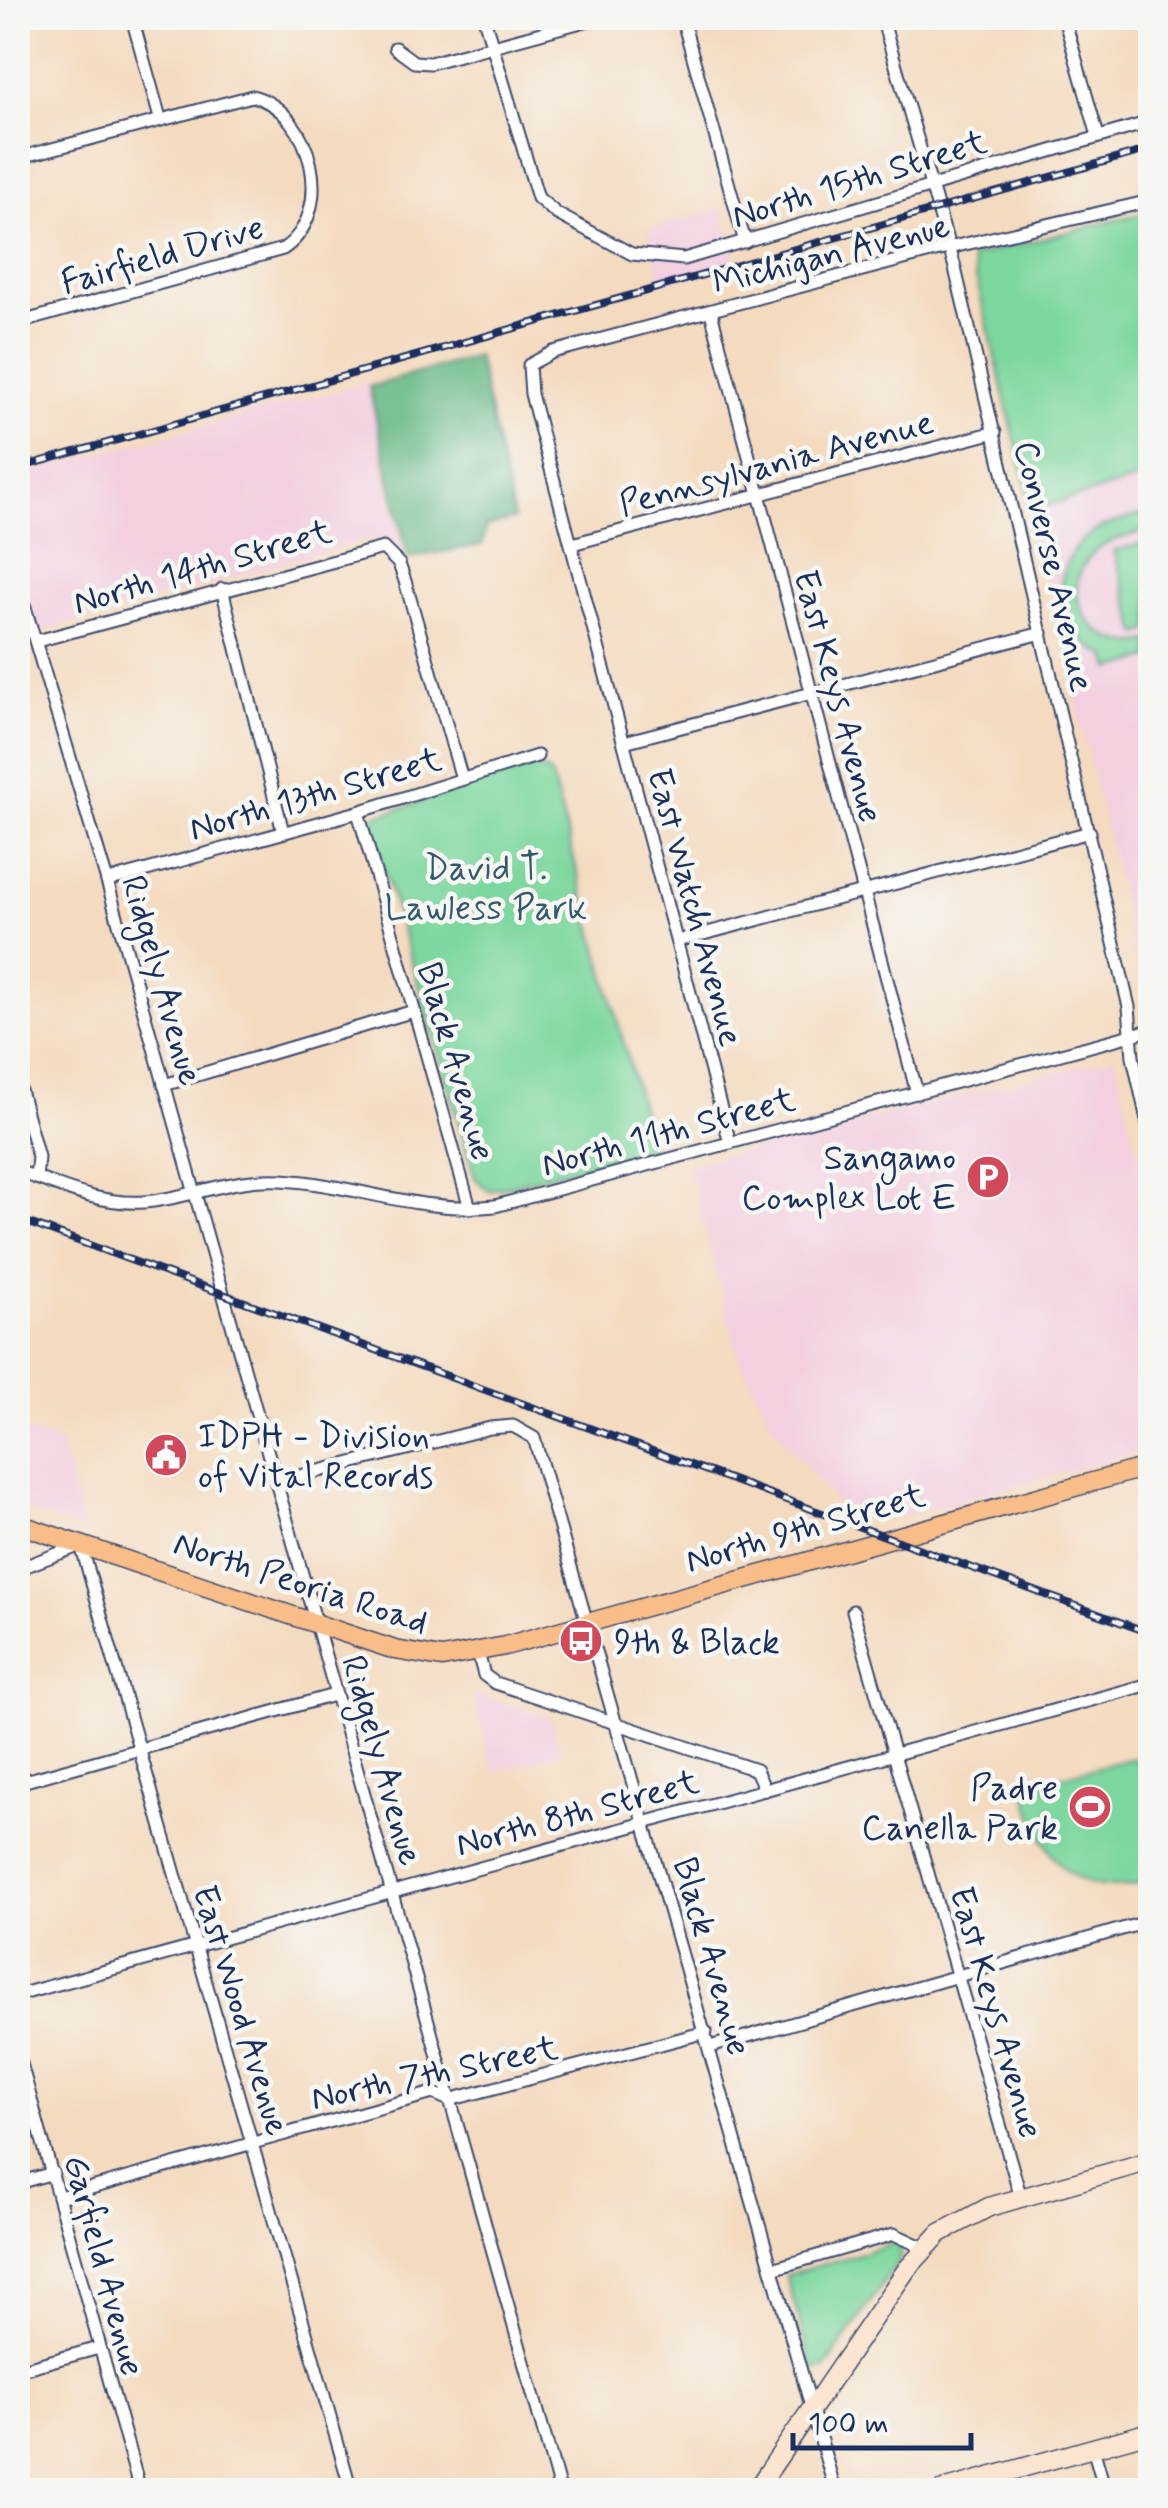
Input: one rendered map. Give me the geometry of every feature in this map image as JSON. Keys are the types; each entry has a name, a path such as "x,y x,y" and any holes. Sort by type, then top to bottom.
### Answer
{"main road":[{"name":"North 9th Street","path":"478,1653 1150,1466"},
{"name":"North Peoria Road","path":"18,1524 416,1655 442,1658 478,1653"},
{"path":"756,2490 924,2248 964,2218 1150,2161"},
{"path":"942,2490 1150,2432"},
{"path":"766,2490 776,2462"}],"street":[{"path":"132,18 160,118"},
{"name":"North 15th Street","path":"484,18 536,194 586,231 632,254 669,260 745,242 1150,122"},
{"path":"395,48 414,62 430,63 596,18"},
{"path":"682,18 745,242"},
{"name":"Converse Avenue","path":"882,18 950,249 995,432 1090,832 1134,1034 1133,1057 1150,1133"},
{"path":"1064,18 1098,136"},
{"name":"Fairfield Drive","path":"18,158 233,98 259,98 272,102 292,121 313,183 312,211 300,238 283,249 18,323"},
{"name":"Michigan Avenue","path":"529,365 554,352 1150,200"},
{"name":"East Keys Avenue","path":"711,312 916,1093"},
{"name":"East Watch Avenue","path":"529,365 528,380 730,1143"},
{"name":"Pennsylvania Avenue","path":"572,544 995,432"},
{"name":"North 14th Street","path":"37,641 222,588 383,548 398,564 404,581 462,779"},
{"name":"Ridgely Avenue","path":"18,584 107,881 560,2490"},
{"path":"222,588 283,832"},
{"path":"624,742 1042,632"},
{"name":"North 13th Street","path":"107,881 358,812 537,756"},
{"name":"Black Avenue","path":"358,812 470,1208"},
{"path":"677,941 1090,832"},
{"path":"164,1085 414,1011"},
{"name":"North 11th Street","path":"18,1171 112,1201 144,1202 236,1181 284,1180 409,1204 470,1208 511,1202 1150,1030"},
{"path":"18,1082 38,1157 36,1178"},
{"name":"Black Avenue","path":"276,1482 490,1428 513,1426 534,1438 590,1622 835,2490"},
{"path":"18,1569 80,1545"},
{"name":"East Wood Avenue","path":"80,1545 351,2490"},
{"name":"East Keys Avenue","path":"853,1612 1020,2198"},
{"path":"478,1653 484,1676 495,1683 756,1770 764,1790"},
{"name":"North 8th Street","path":"18,1995 1150,1684"},
{"path":"18,1783 334,1695"},
{"path":"710,2046 1150,1922"},
{"name":"North 7th Street","path":"59,2197 433,2094 449,2100 706,2032"},
{"name":"Garfield Avenue","path":"18,2053 140,2490"},
{"path":"18,2183 52,2173"},
{"path":"772,2269 894,2234 924,2248"},
{"path":"18,2370 99,2348"},
{"path":"1093,2448 1104,2490"}],"shaded area":[{"path":"722,208 737,261 662,284 648,230"},
{"path":"367,383 404,555 391,543 368,539 40,632 18,571 18,475"},
{"path":"1150,476 1150,1007 1147,1008 1032,510"},
{"path":"1115,1057 1150,1206 1150,1449 887,1520 838,1505 774,1427 738,1356 688,1165"},
{"path":"18,1429 60,1443 84,1530 23,1510 18,1490"},
{"path":"472,1693 551,1718 561,1753 494,1772"}],"green space":[{"path":"1150,211 1150,476 1032,510 971,257"},
{"path":"477,356 514,519 486,527 482,545 408,558 369,387"},
{"path":"1150,512 1150,530 1098,549 1084,565 1078,582 1078,599 1096,629 1130,643 1150,641 1150,658 1111,669 1107,656 1091,647 1069,620 1061,587 1064,570 1072,554 1091,534"},
{"path":"1150,541 1150,630 1138,634 1114,551"},
{"name":"David T. Lawless Park","path":"536,766 551,774 652,1148 489,1191 475,1178 369,818"},
{"name":"Padre Canella Park","path":"1133,1758 1142,1768 1152,1797 1150,1881 1123,1887 1099,1886 1064,1868 1051,1852 1024,1786"},
{"path":"893,2244 901,2249 900,2259 825,2368 813,2371 786,2275"}],"railway":[{"path":"18,468 1150,149"},
{"path":"18,1219 1150,1633"}],"place":[{"name":"Sangamo Complex Lot E","path":"988,1177"},
{"name":"IDPH - Division of Vital Records","path":"166,1455"},
{"name":"9th & Black","path":"581,1641"},
{"name":"Padre Canella Park","path":"1090,1807"}]}
